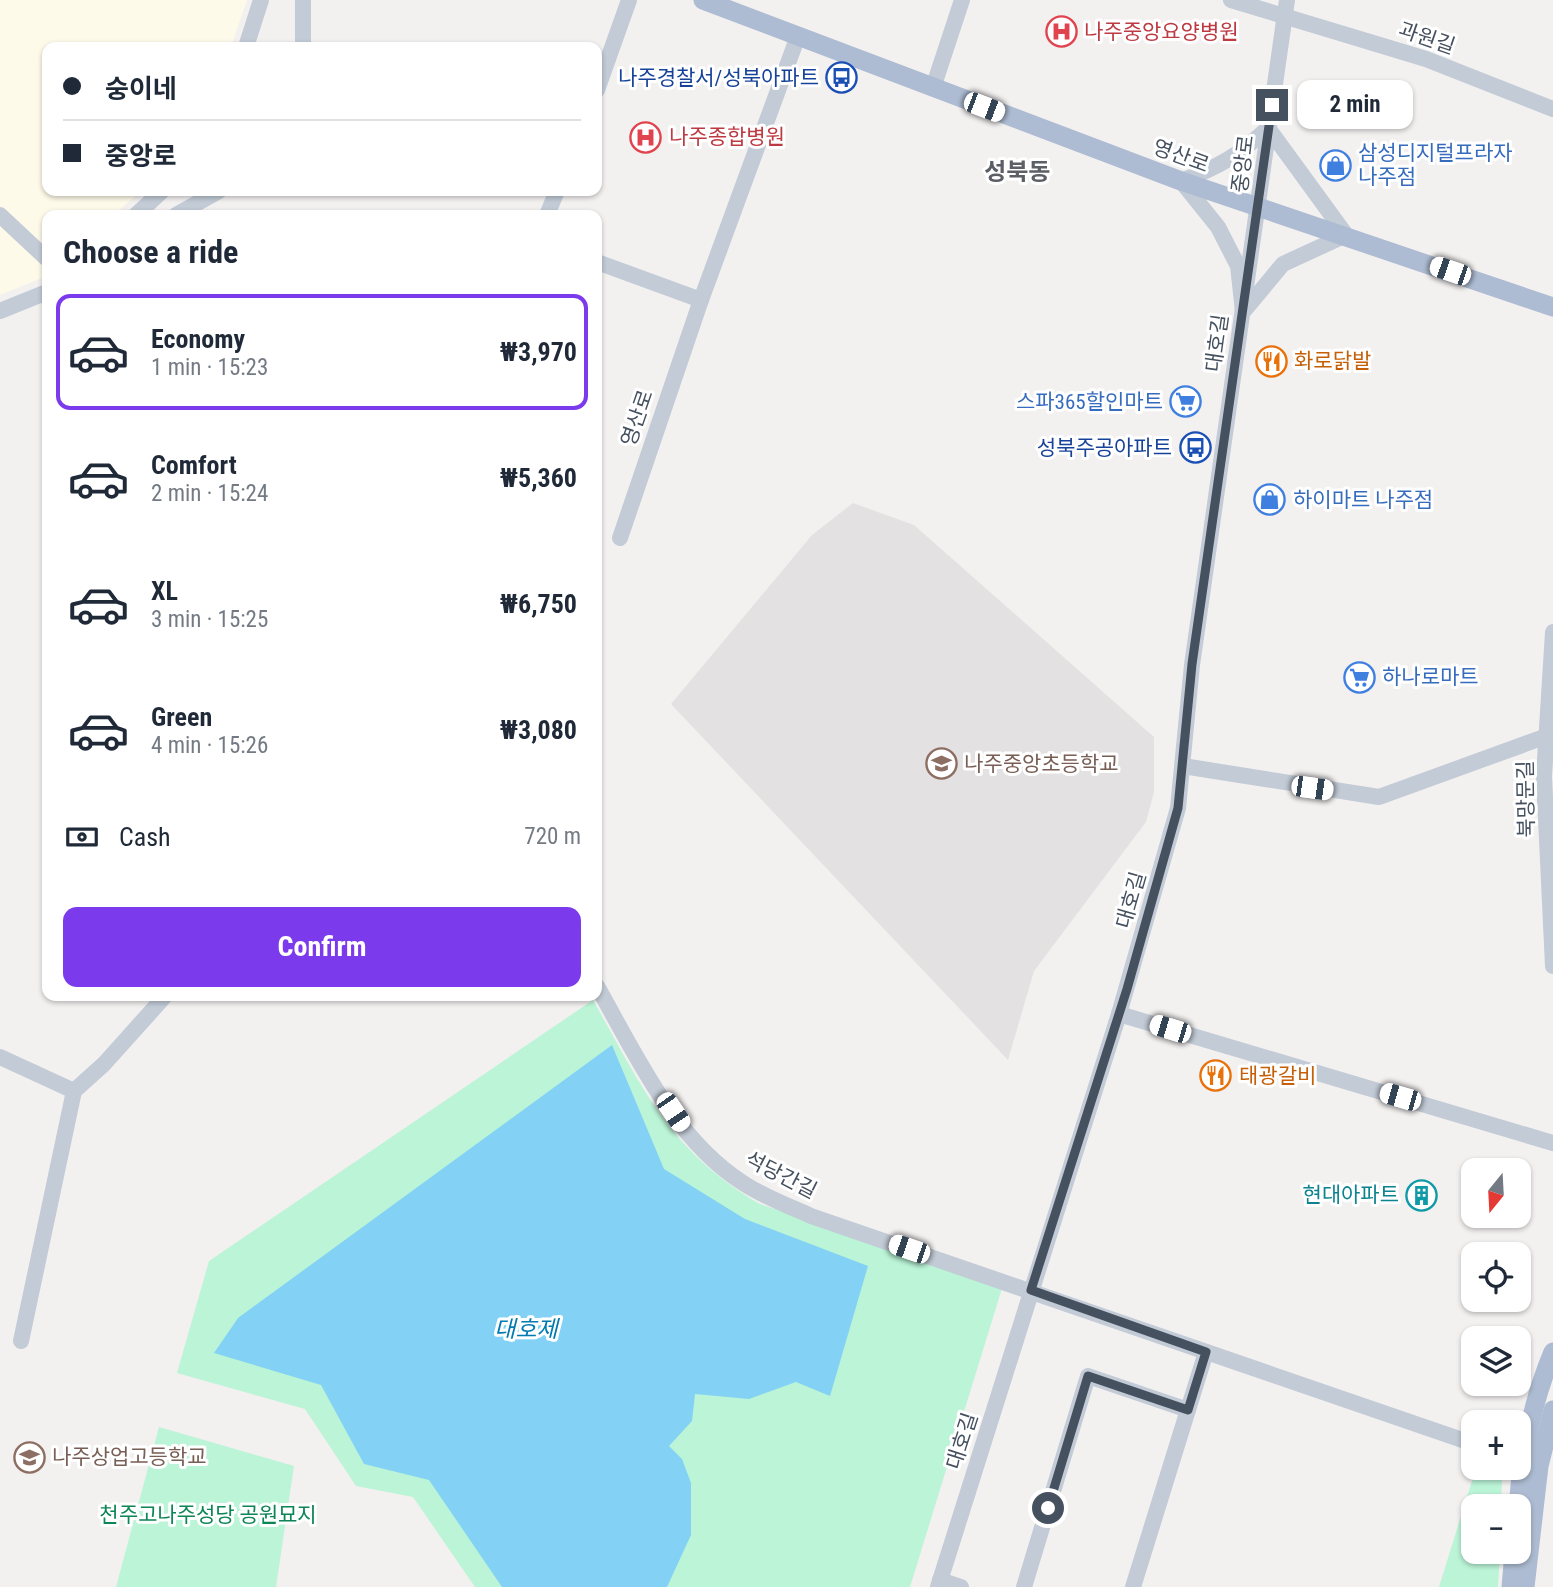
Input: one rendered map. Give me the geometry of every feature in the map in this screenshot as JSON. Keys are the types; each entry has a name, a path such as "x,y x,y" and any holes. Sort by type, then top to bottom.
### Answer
{"main road":[{"name":"영산로","path":"704,0 1181,181 1553,307"},
{"path":"1531,1418 1553,1352"},
{"path":"1525,1587 1539,1466 1553,1410"},
{"path":"1511,1587 1513,1564"}],"street":[{"path":"248,42 261,0"},
{"path":"303,0 303,42"},
{"path":"602,76 629,0"},
{"path":"933,88 962,0"},
{"name":"과원길","path":"1231,0 1286,8 1553,109"},
{"name":"중앙로","path":"1258,208 1286,8"},
{"name":"영산로","path":"620,538 701,300 797,36"},
{"path":"1268,128 1346,235 1283,264 1243,312 1238,266 1218,227 1181,181 1219,167 1240,154 1268,128"},
{"path":"141,210 157,196"},
{"path":"185,210 210,196"},
{"name":"대호길","path":"961,1587 939,1584 1119,1014 1178,808 1192,664 1258,208"},
{"path":"0,215 42,254"},
{"path":"602,264 701,300"},
{"path":"0,311 42,294"},
{"name":"북망문길","path":"1553,632 1544,776 1553,966"},
{"path":"1183,766 1379,797 1547,736"},
{"name":"석당간길","path":"602,994 684,1128 719,1166 743,1183 811,1216 1461,1440"},
{"path":"21,1341 74,1091 104,1064 161,1001"},
{"path":"1119,1014 1553,1143"},
{"path":"0,1057 74,1091"},
{"path":"1133,1587 1206,1352"},
{"path":"1024,1587 1088,1376 1188,1410"}],"shaded area":[{"path":"0,0 247,0 233,42 42,42 42,196 135,196 120,210 42,210 42,278 0,295"},
{"name":"나주중앙초등학교","path":"853,503 914,525 1154,737 1154,792 1146,822 1034,971 1008,1060 671,704 812,535"}],"green space":[{"name":"대호제","path":"594,1001 661,1115 681,1140 729,1184 760,1204 1003,1285 910,1587 475,1587 413,1497 356,1486 305,1409 177,1373 209,1261"},
{"name":"천주고나주성당 공원묘지","path":"159,1427 294,1466 276,1587 116,1587"},
{"path":"1472,1480 1502,1480 1501,1494 1468,1494"},
{"path":"1461,1516 1461,1564 1499,1564 1498,1587 1439,1587"}],"water":[{"name":"대호제","path":"612,1045 664,1169 745,1219 868,1266 830,1396 796,1382 749,1399 695,1394 692,1421 669,1446 682,1459 691,1483 691,1535 667,1587 502,1587 429,1480 364,1464 321,1385 214,1353 238,1318"}],"place":[{"name":"나주중앙요양병원","path":"1061,32"},
{"name":"나주경찰서/성북아파트","path":"842,78"},
{"name":"나주종합병원","path":"646,137"},
{"name":"삼성디지털프라자 나주점","path":"1335,165"},
{"name":"화로닭발","path":"1271,361"},
{"name":"스파365할인마트","path":"1186,402"},
{"name":"성북주공아파트","path":"1195,448"},
{"name":"하이마트 나주점","path":"1270,500"},
{"name":"하나로마트","path":"1359,677"},
{"name":"나주중앙초등학교","path":"941,764"},
{"name":"태광갈비","path":"1216,1076"},
{"name":"현대아파트","path":"1422,1195"},
{"name":"나주상업고등학교","path":"29,1457"}],"district":[{"name":"성북동","path":"1017,172"}],"route":[{"path":"1048,1508 1088,1376 1188,1410 1206,1352 1031,1290 1150,915 1178,808 1192,664 1272,105"}]}
